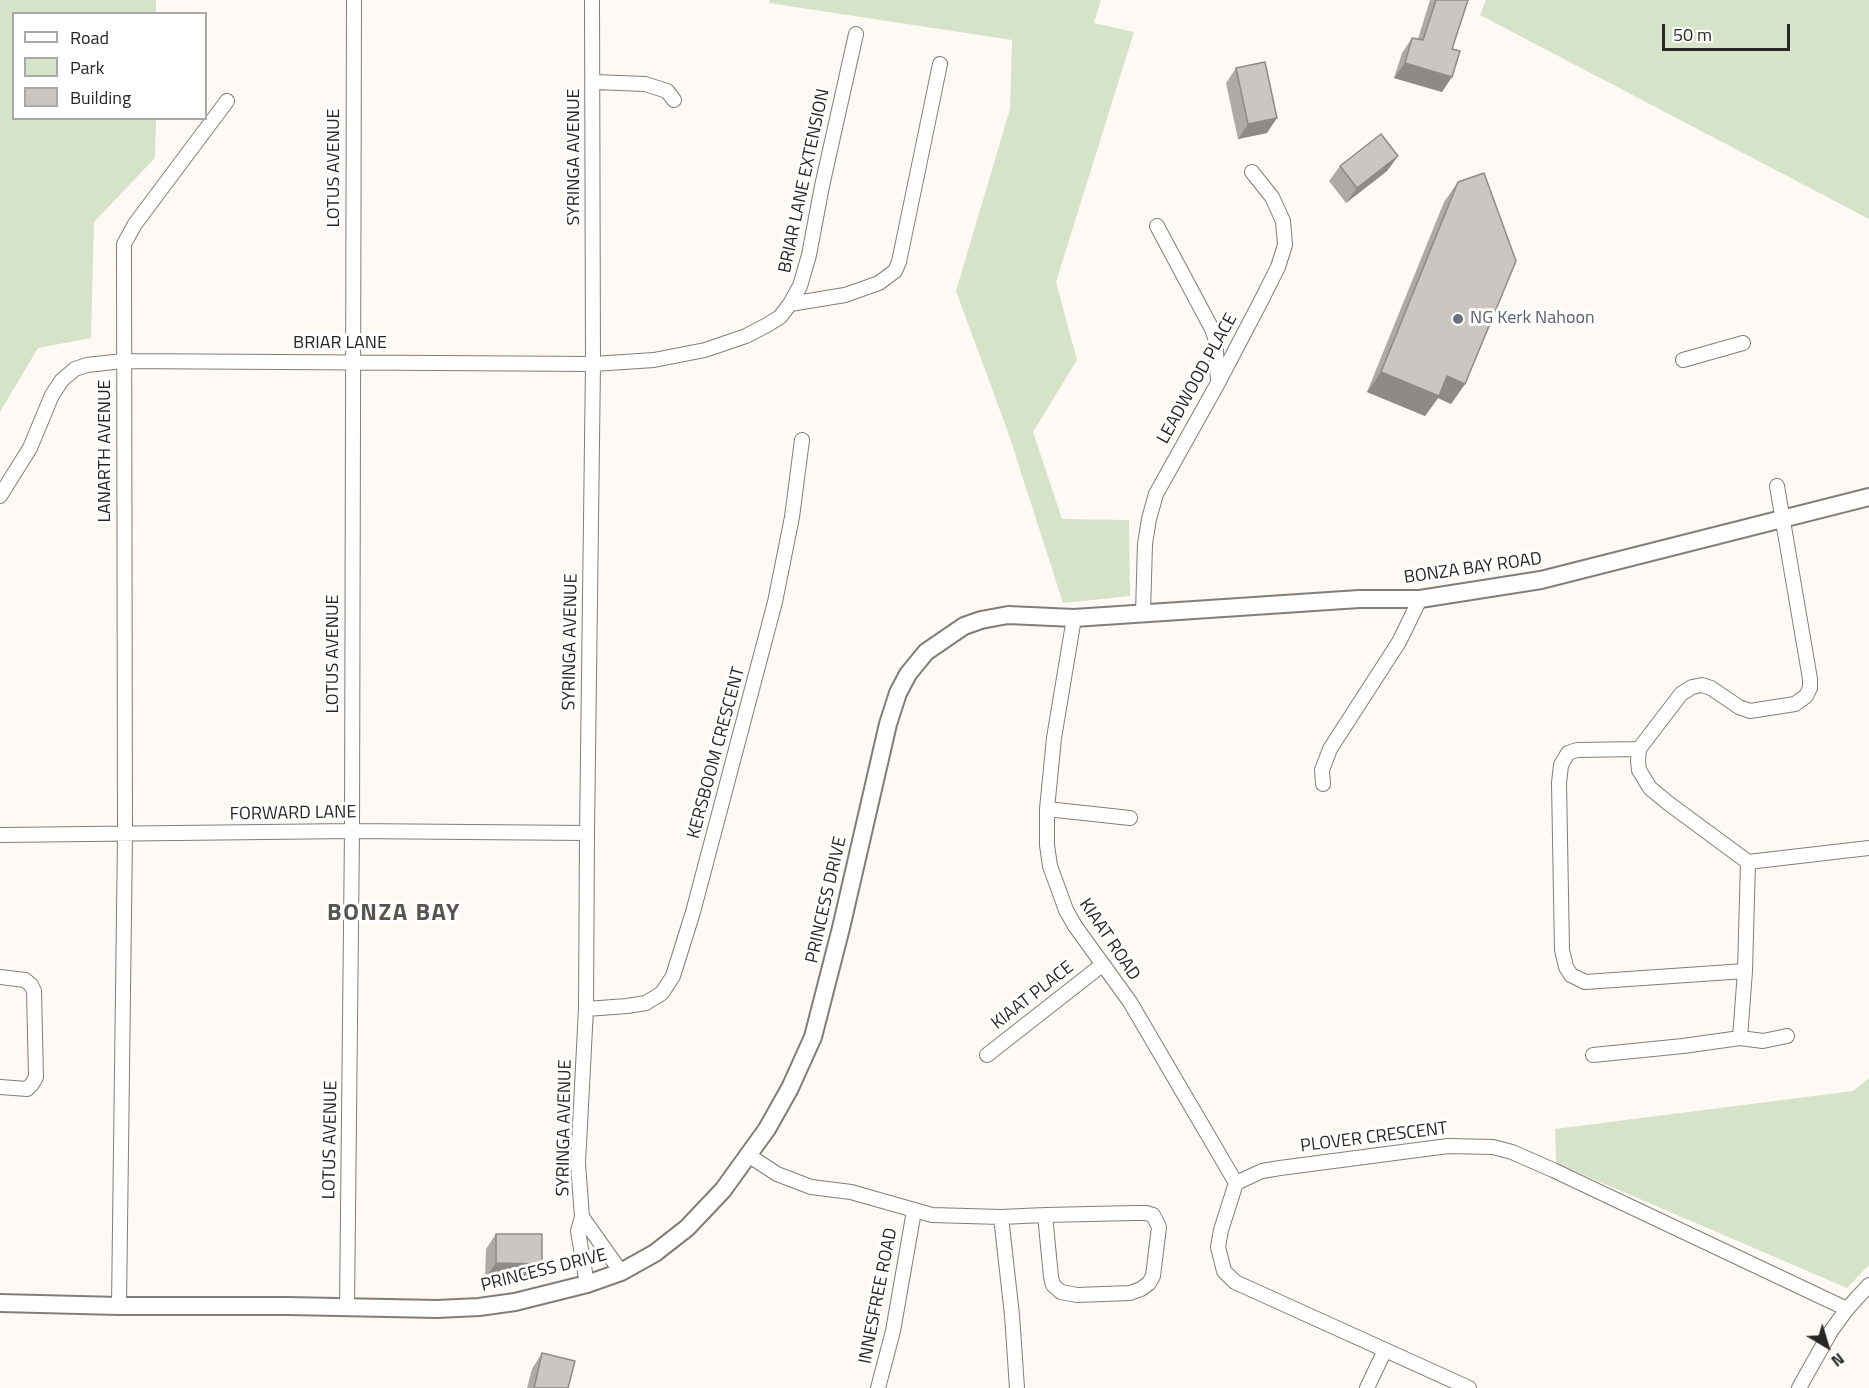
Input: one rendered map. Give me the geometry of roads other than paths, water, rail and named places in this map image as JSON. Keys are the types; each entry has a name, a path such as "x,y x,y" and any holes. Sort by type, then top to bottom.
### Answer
{"street":[{"name":"LOTUS AVENUE","path":"347,1308 352,831 354,0"},
{"name":"SYRINGA AVENUE","path":"587,1284 578,1231 582,1217 578,1163 586,1009 593,364 592,0"},
{"name":"BRIAR LANE EXTENSION","path":"593,364 654,360 705,350 757,331 780,316 790,304 800,286 809,255 856,34"},
{"path":"790,304 855,292 879,283 895,272 940,64"},
{"path":"594,82 645,84 667,91 674,100"},
{"name":"LANARTH AVENUE","path":"120,1306 125,834 124,244 135,224 227,101"},
{"name":"LEADWOOD PLACE","path":"1143,613 1145,544 1156,494 1218,383 1278,267 1284,245 1283,221 1272,196 1252,172"},
{"path":"1157,226 1212,329 1215,337 1218,383"},
{"path":"1683,360 1743,343"},
{"name":"BRIAR LANE","path":"0,496 30,448 52,395 62,380 75,369 87,364 123,361 593,364"},
{"name":"KERSBOOM CRESCENT","path":"586,1009 646,1003 662,993 673,976 693,912 775,603 792,517 802,440"},
{"path":"1778,486 1810,688 1806,696 1796,704 1750,711 1739,707 1711,688 1692,687 1681,694 1639,749 1639,770 1650,788 1748,862 1869,848"},
{"name":"BONZA BAY ROAD","path":"1074,618 1359,599 1420,599 1541,580 1869,497"},
{"path":"1323,784 1322,770 1330,749 1399,642 1420,599"},
{"name":"PRINCESS DRIVE","path":"0,1303 347,1308 479,1307 515,1302 587,1284 621,1272 655,1253 687,1228 723,1190 767,1128 790,1088 813,1037 888,724 898,693 908,674 926,652 964,626 981,620 1008,615 1074,618"},
{"name":"KIAAT ROAD","path":"1074,618 1054,738 1047,809 1047,845 1050,866 1074,926 1130,1002 1236,1184"},
{"path":"1639,749 1577,750 1568,753 1561,765 1559,783 1562,950 1566,967 1571,975 1585,982 1745,971"},
{"path":"1047,809 1130,818"},
{"name":"FORWARD LANE","path":"0,835 352,831 587,833"},
{"path":"1740,1038 1745,971 1748,862"},
{"name":"KIAAT PLACE","path":"987,1055 1102,965"},
{"path":"0,977 25,980 34,991 36,1077 27,1089 0,1087"},
{"path":"1593,1055 1740,1038 1763,1041 1787,1036"},
{"name":"PLOVER CRESCENT","path":"1236,1184 1262,1171 1280,1168 1448,1146 1493,1147 1512,1152 1553,1170 1847,1308"},
{"path":"748,1155 777,1174 797,1183 831,1191 859,1194 914,1211 939,1216 1001,1217 1045,1215 1146,1213 1153,1215 1159,1227 1153,1276 1149,1283 1130,1293 1077,1295 1061,1292 1053,1285 1050,1277 1045,1215"},
{"path":"1236,1184 1218,1247 1224,1271 1235,1282 1469,1388"},
{"name":"INNESFREE ROAD","path":"878,1388 893,1331 914,1211"},
{"path":"582,1217 621,1272"},
{"path":"1001,1217 1017,1388"},
{"path":"1799,1388 1847,1308 1869,1285"},
{"path":"1367,1388 1385,1350"}],"place":[{"name":"NG Kerk Nahoon","path":"1458,319"}],"district":[{"name":"BONZA BAY","path":"394,914"}]}
